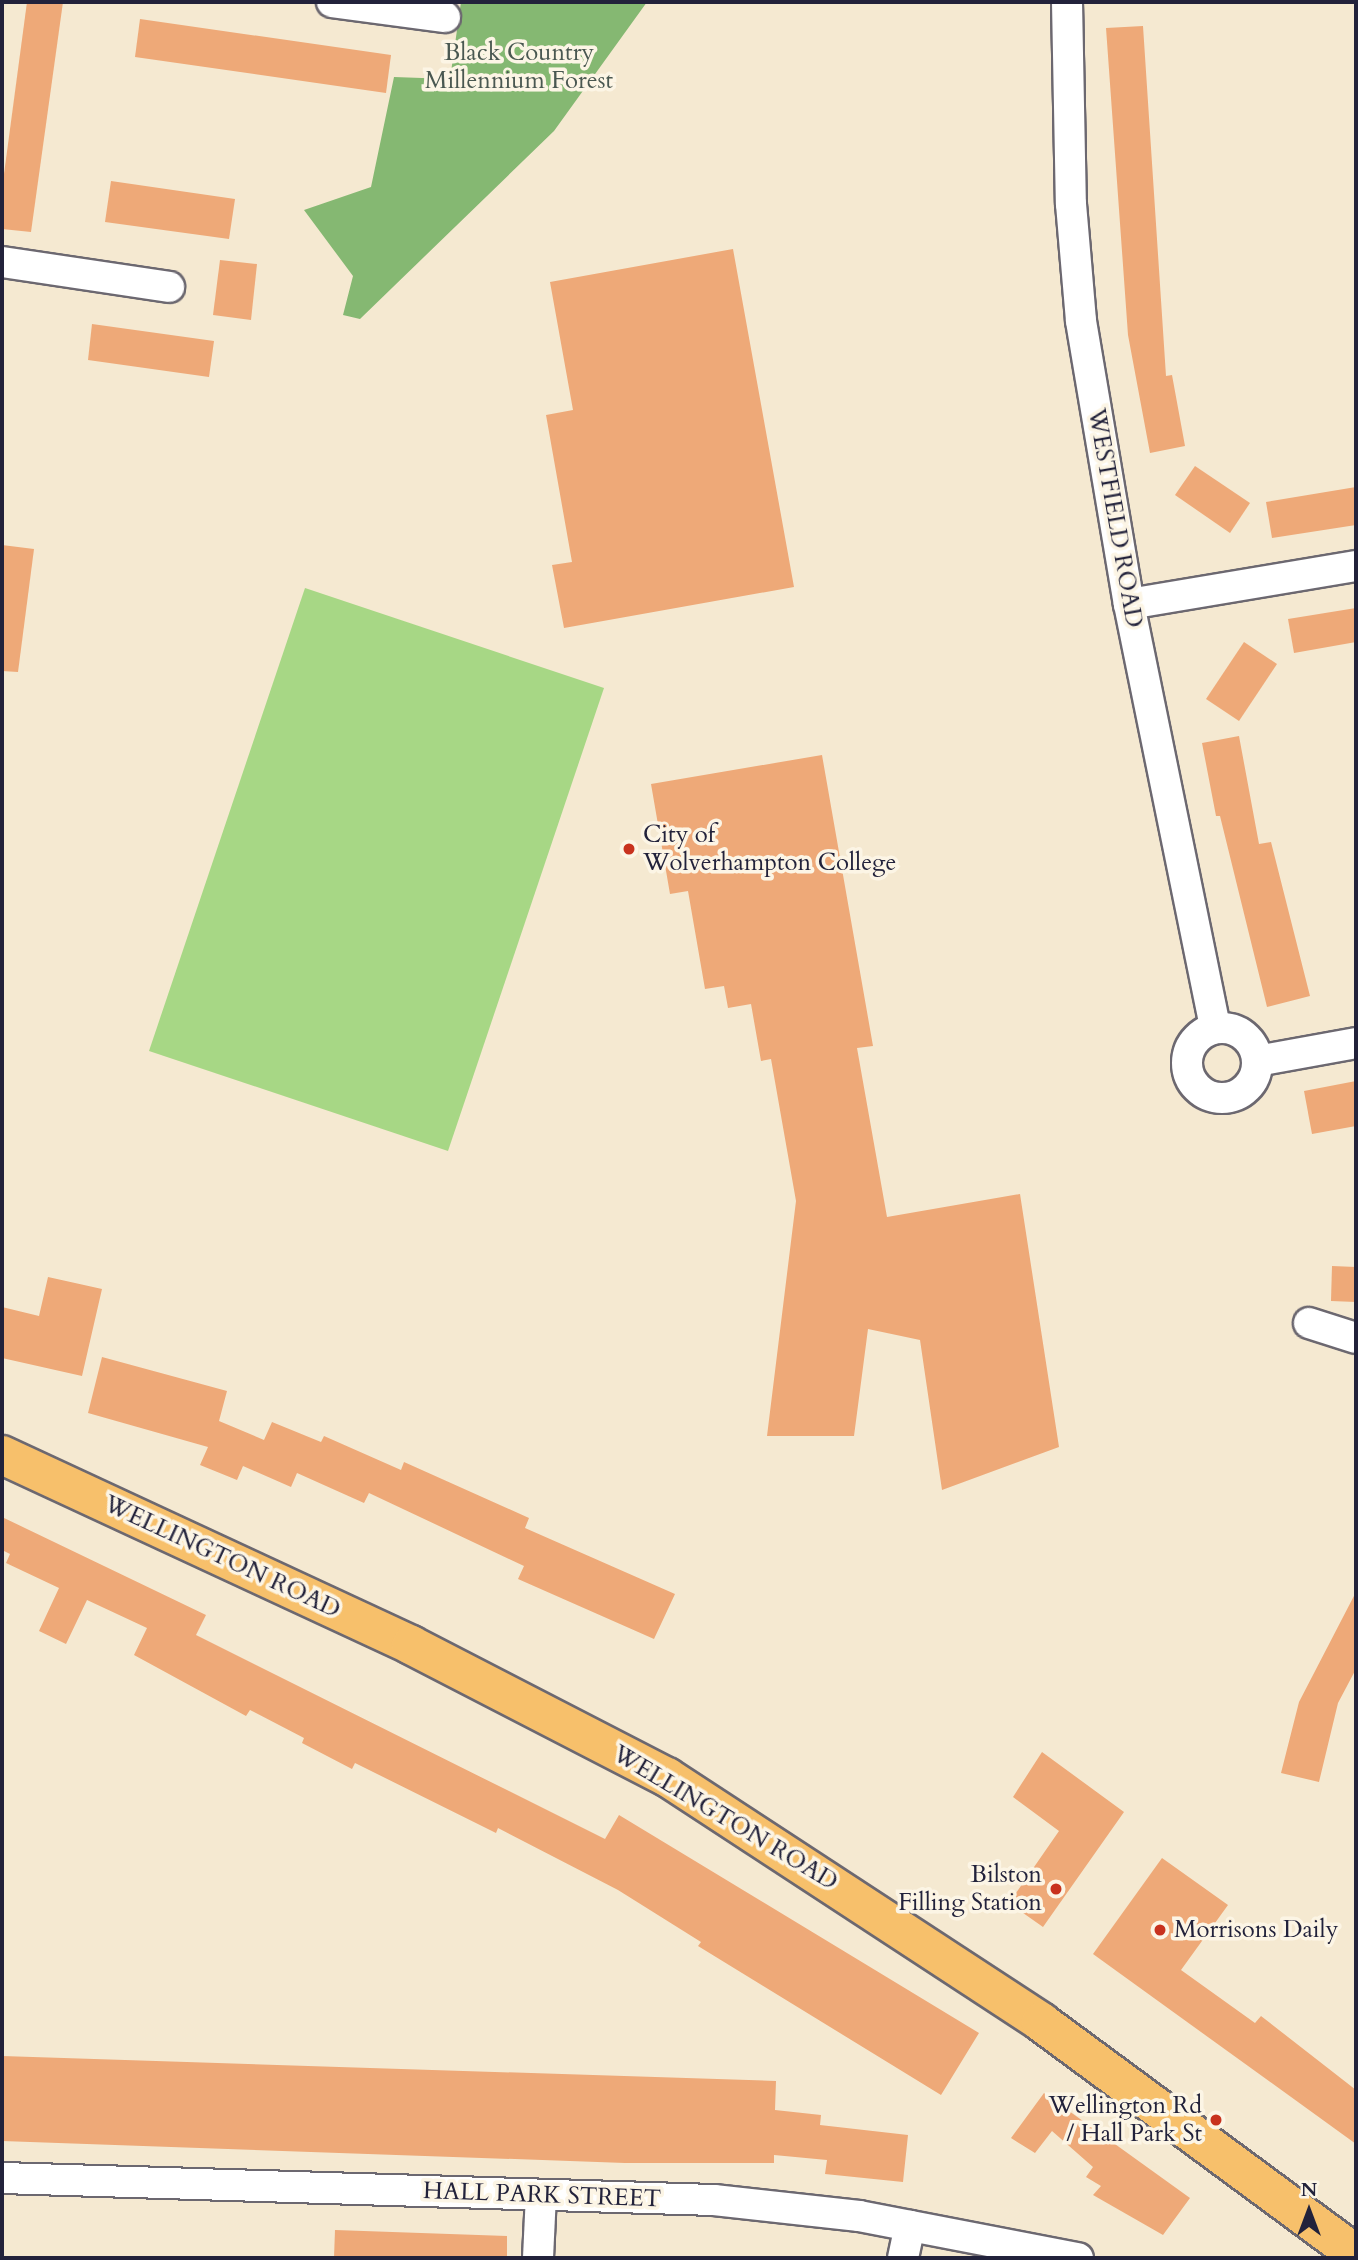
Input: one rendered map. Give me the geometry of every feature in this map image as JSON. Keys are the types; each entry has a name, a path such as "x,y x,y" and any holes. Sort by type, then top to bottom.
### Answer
{"highway":[{"name":"WELLINGTON ROAD","path":"2,1455 411,1645 667,1777 1041,2022 1356,2254"}],"street":[{"path":"332,2 445,17"},
{"name":"WESTFIELD ROAD","path":"1067,2 1071,204 1082,321 1129,604 1214,1028"},
{"path":"2,262 169,287"},
{"path":"1129,604 1356,566"},
{"path":"1214,1028 1227,1028 1248,1039 1257,1060 1256,1072 1244,1091 1222,1099 1200,1091 1188,1073 1186,1061 1195,1040 1214,1028"},
{"path":"1257,1060 1356,1043"},
{"path":"1309,1323 1356,1338"},
{"name":"HALL PARK STREET","path":"2,2178 541,2195 796,2207 1077,2258"},
{"path":"538,2258 541,2195"},
{"path":"903,2258 910,2226"}],"green space":[{"name":"Black Country Millennium Forest","path":"461,2 647,2 554,131 360,319 343,315 353,276 304,210 371,187 394,77 450,79"},
{"path":"305,588 604,688 448,1151 149,1051"}],"building":[{"path":"27,2 63,2 31,232 2,229 2,189"},
{"path":"140,19 391,55 386,93 135,57"},
{"path":"1143,26 1166,376 1172,375 1185,446 1150,453 1128,335 1106,28"},
{"path":"111,181 235,199 229,239 105,222"},
{"path":"733,249 794,587 564,628 552,565 572,562 546,415 573,410 550,282"},
{"path":"220,260 257,264 251,320 213,315"},
{"path":"92,324 214,341 209,377 88,360"},
{"path":"1195,466 1250,503 1230,533 1175,495"},
{"path":"1356,487 1356,525 1272,538 1266,502"},
{"path":"2,545 34,549 18,672 2,671"},
{"path":"1356,608 1356,642 1294,653 1288,619"},
{"path":"1244,642 1277,664 1239,721 1206,699"},
{"path":"1239,736 1259,844 1271,842 1310,996 1267,1007 1220,816 1216,816 1202,743"},
{"path":"822,755 873,1046 857,1048 887,1217 1020,1194 1059,1447 942,1490 920,1340 868,1329 854,1436 767,1436 796,1201 771,1059 761,1061 751,1004 728,1008 724,986 705,989 688,891 670,894 651,784"},
{"path":"1356,1081 1356,1126 1312,1134 1304,1091"},
{"path":"1332,1266 1356,1267 1356,1302 1331,1301"},
{"path":"48,1277 102,1289 82,1376 2,1358 2,1307 39,1316"},
{"path":"102,1357 227,1391 219,1421 264,1440 272,1422 321,1442 324,1436 401,1470 404,1462 529,1518 525,1528 675,1594 654,1639 518,1579 524,1566 369,1493 364,1503 297,1473 291,1487 243,1466 237,1480 200,1465 208,1447 88,1413"},
{"path":"2,1517 206,1615 196,1635 605,1839 619,1815 979,2033 941,2095 698,1946 701,1942 618,1890 498,1828 496,1833 355,1763 352,1769 302,1743 304,1738 250,1710 246,1716 134,1655 147,1628 87,1600 66,1644 39,1631 59,1588 6,1563 10,1554 2,1550"},
{"path":"1356,1592 1356,1669 1338,1703 1319,1782 1281,1773 1299,1702"},
{"path":"1042,1752 1124,1812 1043,1927 1009,1903 1059,1831 1013,1797"},
{"path":"1162,1858 1228,1905 1181,1970 1255,2023 1261,2016 1356,2090 1356,2144 1093,1954"},
{"path":"2,2056 776,2081 775,2110 821,2115 820,2125 908,2135 903,2182 825,2174 827,2160 774,2155 774,2163 625,2163 2,2141"},
{"path":"1044,2093 1190,2198 1163,2235 1093,2195 1101,2186 1086,2177 1093,2167 1052,2131 1035,2153 1011,2138"},
{"path":"335,2230 507,2236 507,2258 334,2258"}],"place":[{"name":"City of Wolverhampton College","path":"629,849"},
{"name":"Bilston Filling Station","path":"1056,1889"},
{"name":"Morrisons Daily","path":"1160,1930"},
{"name":"Wellington Rd / Hall Park St","path":"1216,2120"}]}
